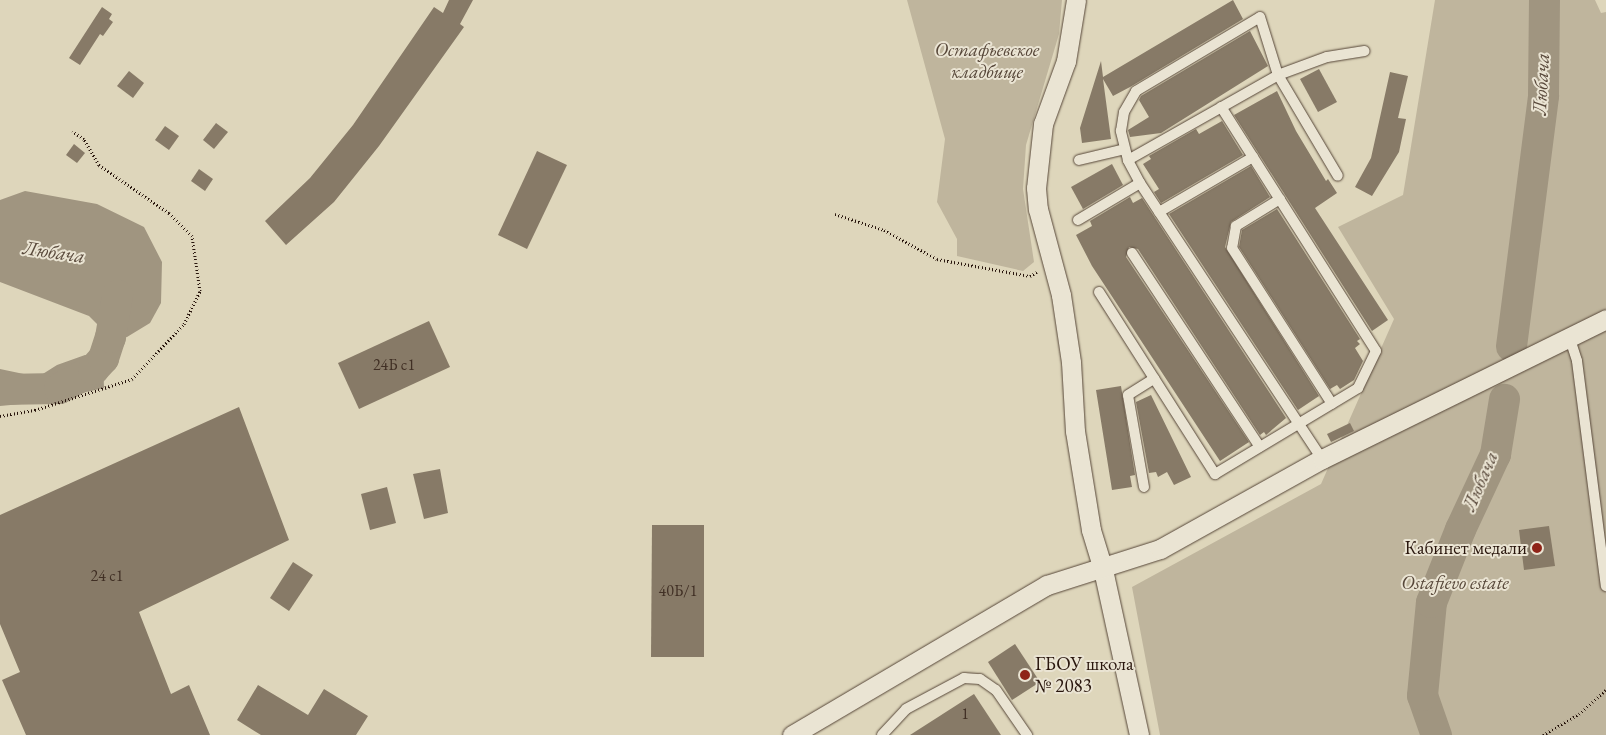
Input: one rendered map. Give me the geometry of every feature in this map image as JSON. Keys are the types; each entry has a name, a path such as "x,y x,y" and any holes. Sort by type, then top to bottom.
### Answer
{"street":[{"path":"1076,0 1066,61 1043,124 1036,188 1038,209 1061,295 1071,362 1075,431 1091,530 1102,565 1139,735"},
{"path":"792,735 1047,585 1102,565 1160,549 1322,459 1606,319"}],"lane":[{"path":"1322,459 1140,183 1128,160 1121,131 1124,112 1136,91 1260,17 1278,75 1338,176"},
{"path":"1128,160 1278,75 1327,57 1365,51"},
{"path":"1099,292 1215,474 1358,388 1376,351 1221,107"},
{"path":"1079,160 1126,149"},
{"path":"1159,212 1253,157"},
{"path":"1078,220 1140,183"},
{"path":"1280,199 1236,226 1232,248 1332,404"},
{"path":"1132,253 1260,447"},
{"path":"1569,336 1577,361 1606,586"},
{"path":"1144,487 1128,395 1154,379"},
{"path":"882,735 906,709 964,678 980,680 996,690 1027,735"}],"path":[{"path":"0,416 35,410 132,379 184,324 200,291 192,236 169,213 99,165 84,139 72,131"},
{"path":"836,214 884,230 937,259 1030,276 1037,273 1037,268"},
{"path":"1543,735 1579,714 1606,690"}],"green space":[{"name":"Остафьевское кладбище","path":"907,0 1062,0 1059,34 1026,145 1023,189 1034,262 1023,271 957,256 957,239 937,202 945,139"},
{"name":"Ostafievo estate","path":"1435,0 1595,0 1601,13 1606,12 1606,735 1160,735 1132,587 1321,484 1394,319 1338,227 1403,195"}],"water":[{"path":"25,191 97,204 144,227 162,262 161,303 150,323 127,337 110,337 89,316 0,282 0,200"},
{"path":"85,355 103,358 104,388 42,402 0,406 0,369 38,377 57,365"}],"building":[{"path":"449,0 473,0 460,24 464,27 379,146 334,202 286,245 265,221 310,178 353,125 434,7 443,13"},
{"path":"1233,0 1243,19 1113,96 1103,79 1111,139 1082,143 1080,128 1101,61 1103,77"},
{"path":"102,7 112,14 109,19 113,22 103,36 100,34 80,65 69,58"},
{"path":"1250,31 1268,66 1161,133 1130,137 1128,130 1149,117 1139,100 1141,96"},
{"path":"1319,69 1337,102 1318,112 1300,79"},
{"path":"129,71 144,83 133,98 117,86"},
{"path":"1390,72 1408,76 1398,118 1406,119 1399,152 1372,196 1355,187 1371,158"},
{"path":"1277,91 1296,131 1326,181 1328,179 1337,193 1315,208 1388,320 1372,331 1234,115"},
{"path":"1222,121 1243,155 1161,203 1154,192 1159,189 1143,164 1151,159 1149,156 1196,129 1199,134"},
{"path":"216,123 228,132 214,149 203,140"},
{"path":"165,126 179,136 169,150 155,140"},
{"path":"74,144 85,153 77,163 66,155"},
{"path":"537,151 567,165 527,249 498,235"},
{"path":"1112,164 1123,185 1083,209 1071,187"},
{"path":"1251,166 1270,197 1231,222 1225,247 1319,396 1298,410 1169,214"},
{"path":"199,169 213,179 205,191 191,181"},
{"path":"1130,197 1133,203 1142,198 1286,418 1266,435 1264,432 1260,435 1138,249 1129,247 1126,257 1249,442 1220,461 1092,266 1076,235 1092,226 1090,221"},
{"path":"1277,209 1360,339 1357,341 1360,344 1355,348 1363,361 1354,380 1340,389 1337,385 1330,389 1239,247 1242,230"},
{"path":"429,321 450,367 359,409 338,363"},
{"path":"1121,386 1135,475 1130,476 1132,487 1112,490 1096,390"},
{"path":"1151,395 1191,477 1174,485 1167,472 1158,477 1156,472 1149,473 1136,402"},
{"path":"239,407 289,540 139,612 171,694 189,685 210,735 26,735 2,680 20,672 0,624 0,515"},
{"path":"1350,423 1354,431 1331,442 1327,434"},
{"path":"440,469 448,513 424,519 413,474"},
{"path":"387,487 396,523 370,530 361,494"},
{"path":"652,525 704,525 704,657 651,657"},
{"name":"Кабинет медали","path":"1549,526 1555,566 1524,570 1519,530"},
{"path":"293,562 313,575 289,611 270,598"},
{"path":"1015,644 1040,682 1012,700 988,662"},
{"path":"258,685 308,715 324,689 368,716 356,735 261,735 237,720"},
{"path":"974,694 1001,735 910,735"}],"waterway":[{"name":"Любача","path":"1511,346 1543,95 1544,0"},
{"name":"Любача","path":"0,389 59,388 93,369 103,358 110,337 117,295"},
{"name":"Любача","path":"1436,735 1422,695 1431,602 1460,529 1495,454 1504,399"}],"place":[{"name":"Кабинет медали","path":"1537,548"},
{"name":"ГБОУ школа № 2083","path":"1025,675"}]}
